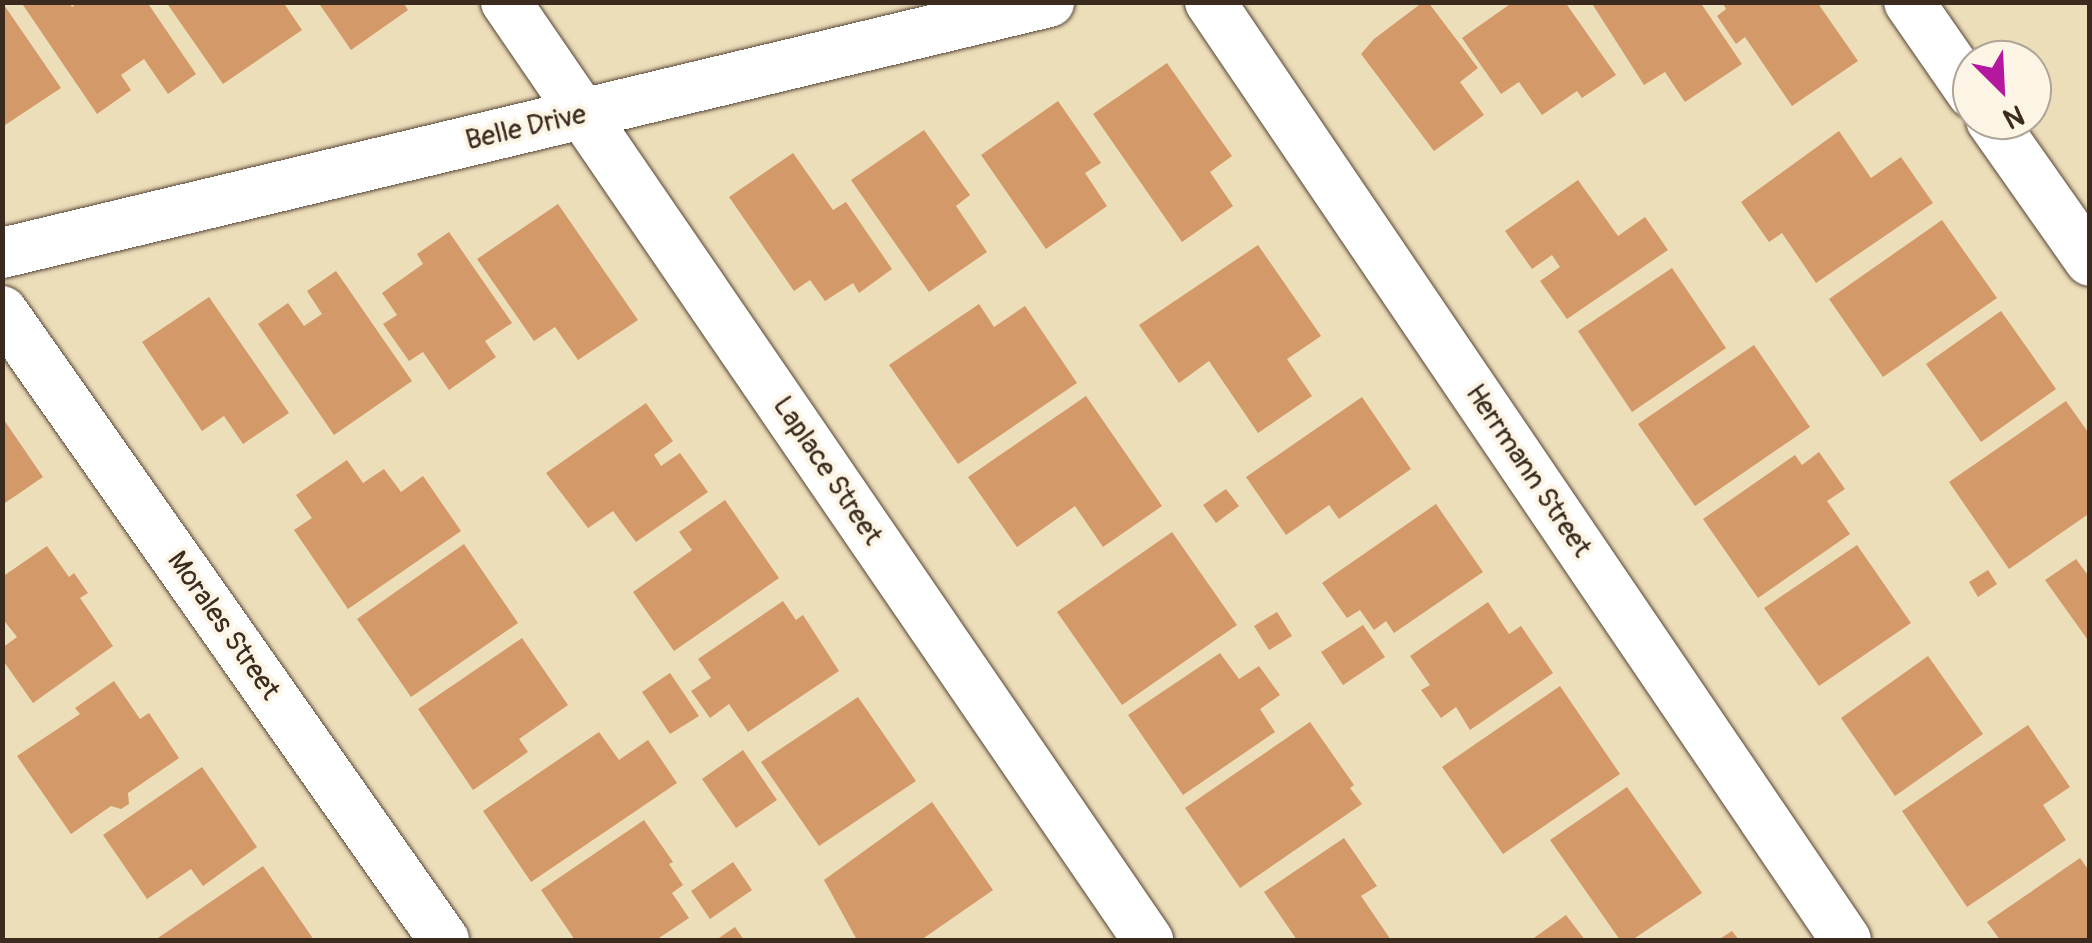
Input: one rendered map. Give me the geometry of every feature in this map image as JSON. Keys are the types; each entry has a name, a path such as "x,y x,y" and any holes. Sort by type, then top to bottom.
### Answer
{"street":[{"name":"Laplace Street","path":"506,2 1148,940"},
{"name":"Belle Drive","path":"2,253 1049,2"},
{"name":"Herrmann Street","path":"1210,2 1846,940"},
{"path":"1908,2 1952,65"},
{"path":"2005,140 2090,261"},
{"name":"Morales Street","path":"2,310 444,940"}],"building":[{"path":"2,2 61,88 2,127"},
{"path":"21,2 69,2 72,7 78,2 147,2 196,74 168,94 144,59 121,75 131,90 97,114"},
{"path":"166,2 283,2 302,30 223,84"},
{"path":"318,2 403,2 408,10 351,50"},
{"path":"1428,2 1478,68 1460,82 1484,115 1434,151 1361,54 1374,39"},
{"path":"1513,2 1565,2 1616,75 1582,98 1577,91 1542,115 1519,82 1501,94 1462,38"},
{"path":"1591,2 1700,2 1742,64 1685,102 1665,72 1644,85"},
{"path":"1722,2 1817,2 1858,61 1792,106 1745,37 1736,44 1717,16 1726,9"},
{"path":"1167,63 1232,156 1210,172 1233,206 1182,242 1093,114"},
{"path":"1058,101 1101,163 1085,173 1107,206 1046,249 981,155"},
{"path":"924,130 970,195 956,206 987,252 929,292 851,180"},
{"path":"1839,131 1871,178 1901,157 1933,203 1816,283 1782,233 1769,242 1741,202"},
{"path":"793,153 833,210 846,202 892,269 859,293 853,283 825,301 810,280 794,291 729,197"},
{"path":"1578,180 1618,236 1645,217 1668,250 1567,319 1540,281 1560,267 1552,255 1532,269 1505,231"},
{"path":"558,204 638,320 578,360 555,327 534,341 477,259"},
{"path":"1942,220 1997,298 1883,377 1829,299"},
{"path":"449,232 512,323 485,341 496,357 449,390 423,352 409,361 383,324 397,315 382,293 423,264 417,254"},
{"path":"1258,245 1321,336 1287,359 1312,396 1258,433 1209,361 1179,383 1139,325"},
{"path":"1672,268 1726,348 1632,412 1578,331"},
{"path":"336,271 412,381 334,435 258,324 288,303 304,326 322,314 307,291"},
{"path":"209,297 289,413 243,444 224,416 202,431 142,342"},
{"path":"979,304 994,327 1025,306 1077,383 958,464 889,365"},
{"path":"2001,311 2056,389 1981,442 1926,364"},
{"path":"1754,345 1810,427 1695,506 1638,424"},
{"path":"1086,396 1162,506 1103,547 1075,506 1017,547 968,477"},
{"path":"1362,397 1411,469 1339,519 1329,505 1286,535 1246,477"},
{"path":"2066,401 2090,435 2090,513 2009,569 1949,482"},
{"path":"646,403 673,441 654,455 661,466 680,453 708,492 636,542 613,511 588,528 546,473"},
{"path":"2,417 43,477 2,505"},
{"path":"1819,452 1845,489 1827,501 1850,534 1758,598 1703,519 1795,455 1802,465"},
{"path":"347,460 363,483 384,469 401,492 423,476 461,531 348,609 294,530 312,518 296,495"},
{"path":"1226,489 1239,506 1216,523 1203,505"},
{"path":"725,500 779,578 674,651 633,592 692,550 679,532"},
{"path":"1436,504 1483,572 1394,633 1386,621 1374,630 1360,610 1347,618 1322,583"},
{"path":"1172,532 1237,625 1122,705 1057,612"},
{"path":"464,544 518,623 411,697 357,619"},
{"path":"1857,545 1911,623 1819,686 1764,608"},
{"path":"47,546 69,577 74,573 88,593 80,598 113,646 33,703 2,659 2,648 17,637 2,618 2,577"},
{"path":"2076,559 2090,578 2090,643 2045,580"},
{"path":"1988,570 1997,584 1978,597 1969,582"},
{"path":"783,601 796,620 803,615 839,671 748,732 729,704 710,718 691,691 711,678 698,659"},
{"path":"1488,602 1509,634 1521,626 1553,673 1470,730 1456,707 1441,718 1421,690 1430,685 1410,656"},
{"path":"1277,612 1292,636 1269,650 1254,626"},
{"path":"1363,625 1385,657 1343,685 1321,652"},
{"path":"522,638 568,705 519,739 528,752 473,790 418,709"},
{"path":"1220,653 1239,679 1259,666 1280,695 1260,709 1275,732 1183,795 1128,715"},
{"path":"1928,656 1983,734 1895,796 1841,718"},
{"path":"670,673 699,716 670,734 642,692"},
{"path":"114,681 140,719 149,713 179,758 128,793 129,804 121,809 111,806 71,834 17,756 80,714 75,708"},
{"path":"1560,686 1620,774 1503,854 1442,767"},
{"path":"858,697 916,781 819,846 761,762"},
{"path":"1310,722 1354,785 1350,788 1362,804 1240,888 1185,808"},
{"path":"2028,725 2070,787 2043,805 2066,840 1967,907 1902,811"},
{"path":"599,732 619,760 648,740 677,783 531,882 483,811"},
{"path":"743,750 777,800 736,828 702,779"},
{"path":"202,767 257,847 203,886 191,869 147,899 103,835"},
{"path":"1627,787 1702,893 1632,940 1620,940 1550,840"},
{"path":"932,802 993,890 921,940 857,940 824,880"},
{"path":"644,820 673,862 669,864 683,885 672,893 689,918 656,940 575,940 541,890"},
{"path":"1344,838 1377,886 1361,896 1391,940 1297,940 1264,892"},
{"path":"2080,858 2090,872 2090,940 2000,940 1987,922"},
{"path":"733,862 752,890 710,919 691,891"},
{"path":"263,866 314,940 155,940"},
{"path":"1566,915 1585,940 1531,940"},
{"path":"735,927 744,940 716,940"},
{"path":"1732,931 1739,940 1718,940"}]}
